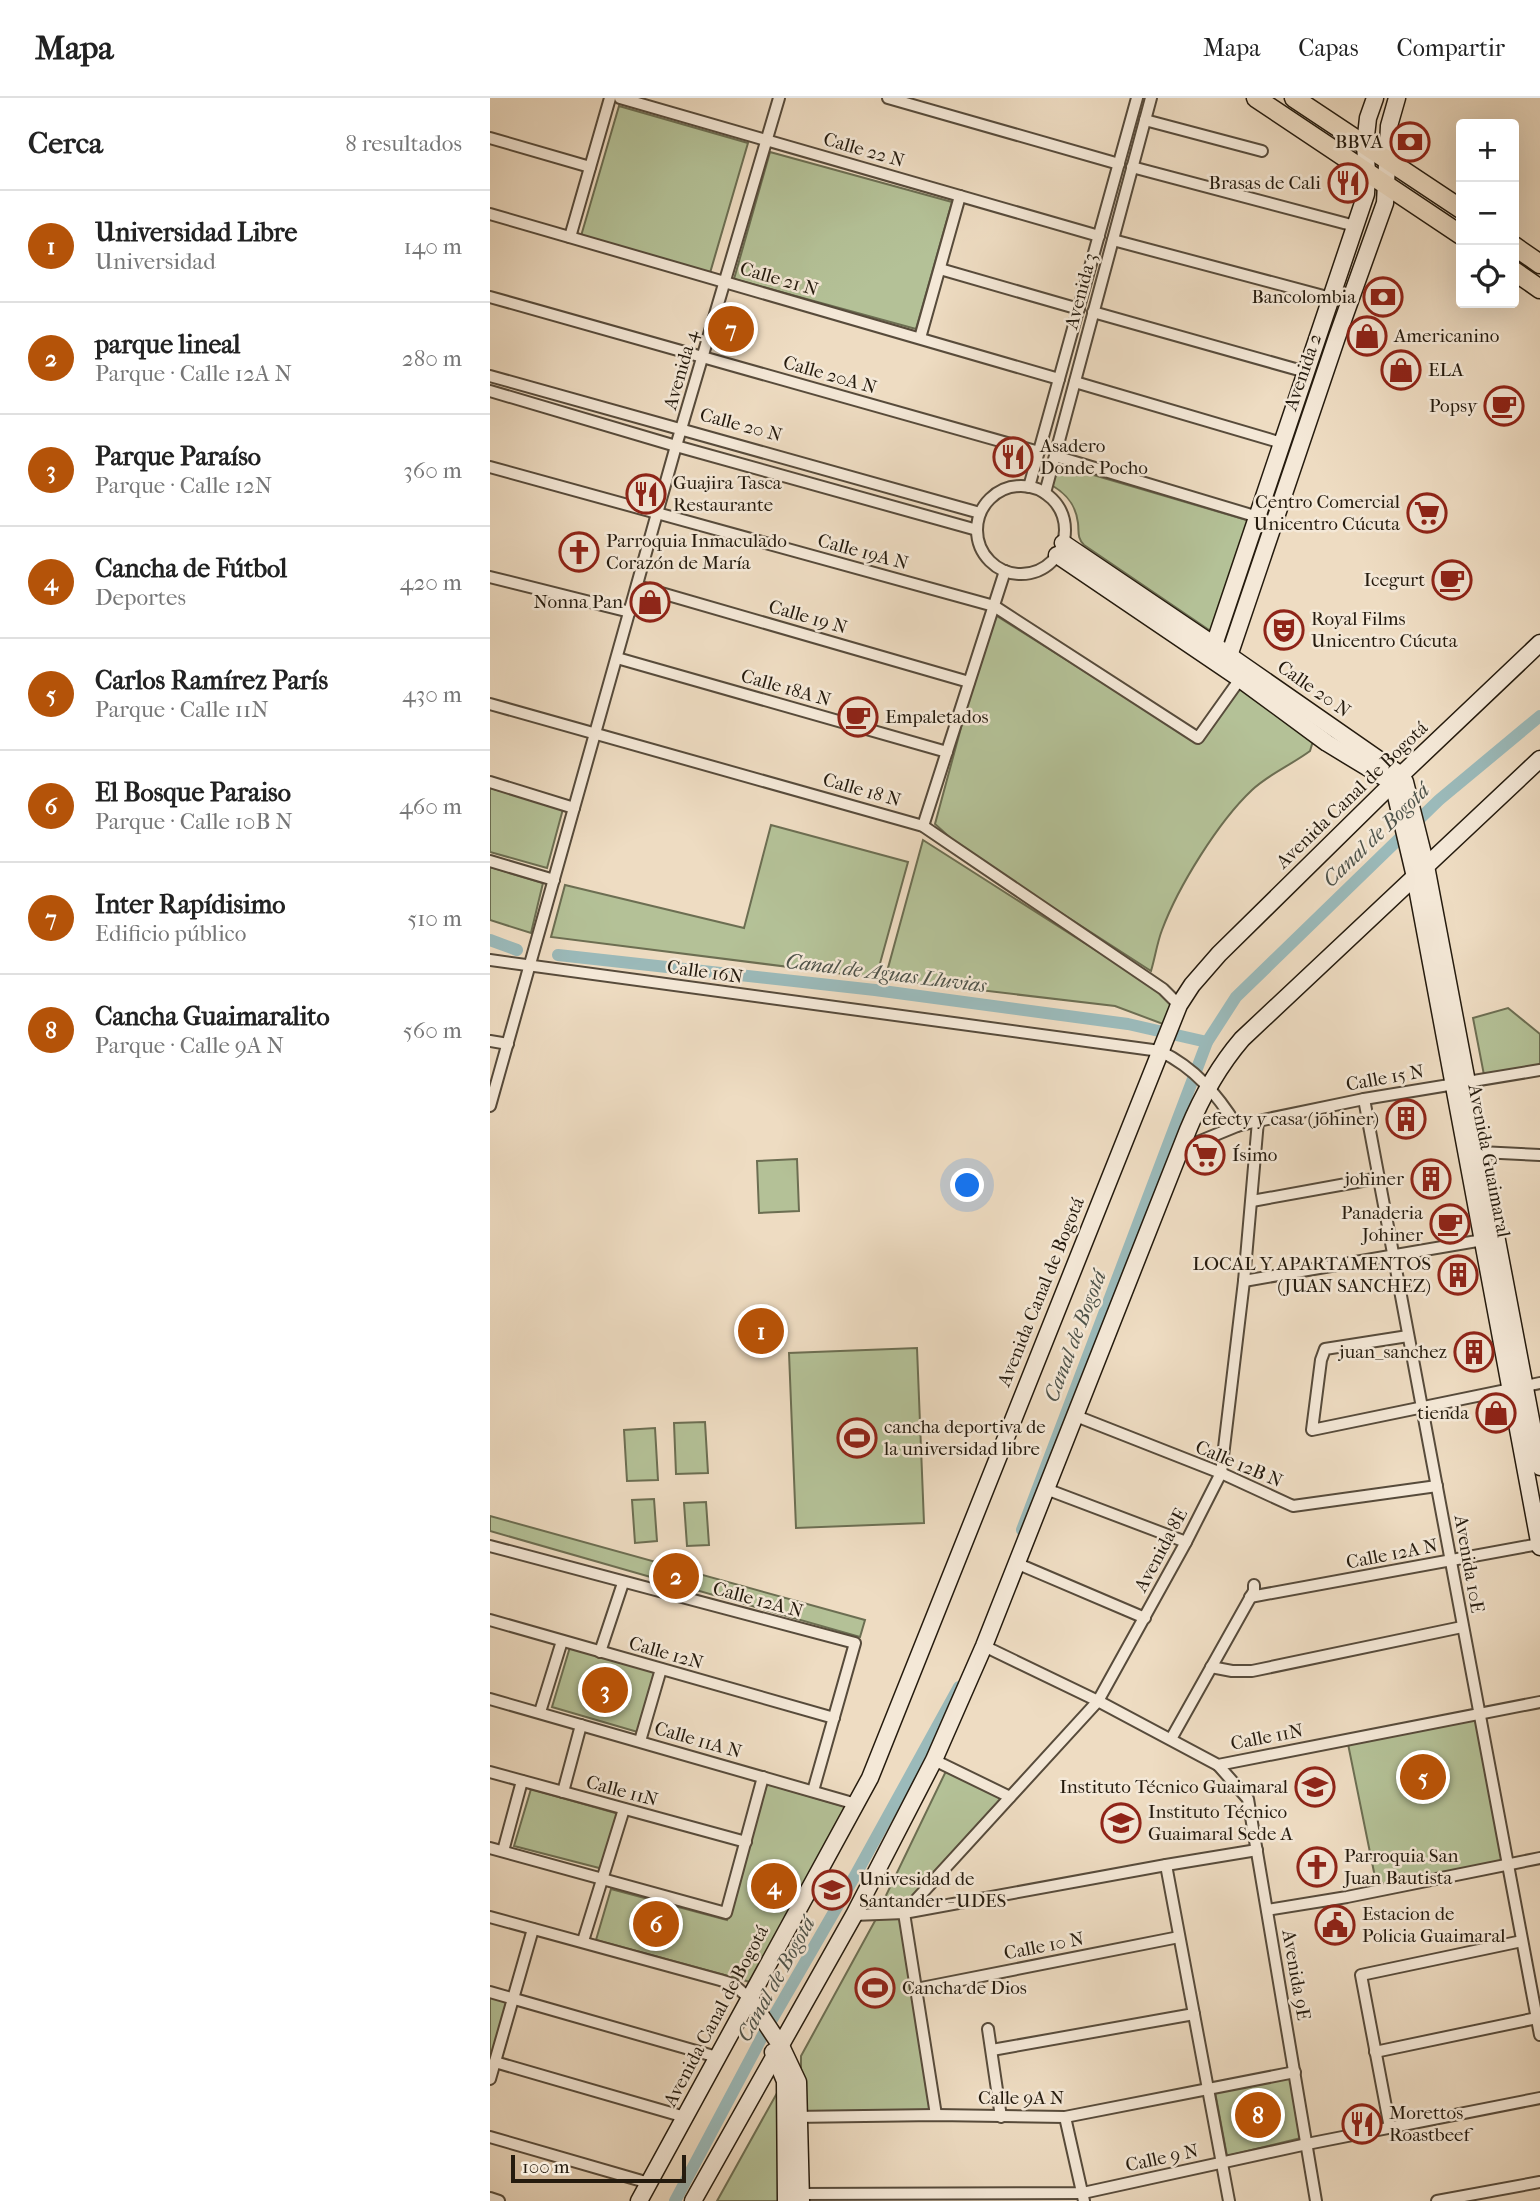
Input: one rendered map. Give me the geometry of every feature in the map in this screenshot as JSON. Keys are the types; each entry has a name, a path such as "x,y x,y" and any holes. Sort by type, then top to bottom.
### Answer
{"main road":[{"path":"1256,98 1456,233"},
{"path":"1294,98 1456,206"},
{"name":"Avenida 2","path":"1214,645 1366,194 1365,145 1368,118 1375,98"},
{"name":"Avenida 2","path":"1229,656 1385,203 1389,127 1397,98"},
{"path":"1519,249 1540,264"},
{"path":"1519,274 1540,289"},
{"name":"Calle 20 N","path":"1060,549 1214,645 1399,783"},
{"name":"Calle 20 N","path":"1060,549 1327,743 1399,783"},
{"name":"Avenida Canal de Bogotá","path":"639,2201 717,2057 751,2010 870,1778 1177,1011 1192,985 1219,954 1399,783 1540,643"},
{"path":"693,2201 774,2044 854,1915 934,1760 984,1646 1076,1416 1181,1149 1204,1081 1419,865 1540,759"},
{"name":"Avenida Guaimaral","path":"1399,783 1419,865 1460,1083 1483,1240 1525,1386 1540,1545"},
{"name":"Avenida Guaimaral","path":"1460,1083 1480,1152 1540,1467"},
{"path":"751,2010 774,2044 785,2081 793,2117 794,2198"}],"street":[{"path":"570,237 610,98"},
{"name":"Calle 22 N","path":"620,98 1099,236"},
{"name":"Avenida 4","path":"490,1106 676,446 779,98"},
{"path":"888,98 1119,164"},
{"name":"Avenida 3","path":"1029,487 1137,98"},
{"name":"Avenida 3","path":"1045,493 1151,98"},
{"path":"1145,120 1262,151"},
{"path":"490,138 590,167"},
{"path":"1132,167 1355,226"},
{"path":"920,338 960,196"},
{"name":"Calle 21 N","path":"490,214 1059,379"},
{"path":"1113,240 1331,298"},
{"path":"940,270 1079,309"},
{"name":"Calle 20A N","path":"490,297 1039,452"},
{"path":"1093,312 1306,372"},
{"name":"Calle 20 N","path":"490,376 981,513"},
{"path":"1074,382 1283,443"},
{"name":"Calle 20 N","path":"490,391 977,530"},
{"path":"1055,456 1258,517"},
{"name":"Calle 19A N","path":"490,467 994,606 1198,738 1240,679"},
{"path":"1014,487 1029,487 1045,493 1055,503 1062,515 1065,529 1060,549 1047,565 1034,572 1020,574 994,565 979,543 977,530 981,513 989,501 1000,492 1014,487"},
{"path":"923,826 1005,571"},
{"path":"490,577 630,612"},
{"name":"Calle 19 N","path":"637,586 969,682"},
{"name":"Calle 18A N","path":"617,658 947,752"},
{"name":"Calle 18 N","path":"490,704 923,826 1163,989 1177,1011"},
{"path":"490,782 574,808"},
{"path":"490,861 554,880"},
{"name":"Calle 16N","path":"490,960 1164,1049 1204,1081"},
{"path":"490,1041 508,1044"},
{"name":"Calle 15 N","path":"1181,1149 1237,1126 1258,1121 1364,1099 1540,1070"},
{"path":"1204,1081 1237,1126"},
{"name":"Avenida 10E","path":"1364,1099 1540,2035"},
{"name":"Avenida 8E","path":"904,1913 1098,1702 1221,1473 1244,1281 1258,1121"},
{"path":"1480,1152 1540,1155"},
{"path":"1252,1200 1379,1178"},
{"path":"1244,1281 1483,1240"},
{"path":"1409,1336 1325,1349 1321,1360 1312,1430 1525,1386"},
{"name":"Calle 12B N","path":"1076,1416 1221,1473 1293,1506 1437,1486"},
{"path":"1046,1489 1186,1542"},
{"name":"Calle 12A N","path":"1250,1597 1540,1545"},
{"name":"Calle 12A N","path":"490,1546 855,1643 834,1718"},
{"path":"1016,1563 1145,1618"},
{"path":"600,1653 623,1583"},
{"path":"1171,1739 1254,1591 1254,1584"},
{"name":"Calle 12N","path":"490,1620 834,1718"},
{"path":"1211,1667 1252,1671 1462,1627"},
{"path":"540,1712 562,1642"},
{"name":"Calle 11N","path":"984,1646 1218,1765 1540,1702"},
{"path":"640,1741 661,1670"},
{"name":"Calle 11A N","path":"490,1699 856,1804"},
{"path":"813,1791 834,1718"},
{"path":"563,1792 581,1725"},
{"path":"934,1760 1010,1797"},
{"name":"Avenida 9E","path":"1218,1765 1248,1799 1317,2201"},
{"name":"Calle 11N","path":"490,1772 746,1842"},
{"path":"490,1848 726,1913 763,1777"},
{"path":"503,1851 522,1781"},
{"path":"583,1941 624,1809"},
{"path":"854,1915 904,1913 1257,1850"},
{"path":"1267,1910 1347,1897 1540,1858"},
{"path":"1166,1865 1229,2201"},
{"path":"904,1913 936,2115"},
{"path":"490,1917 733,1984 751,2010"},
{"path":"490,2079 533,1928"},
{"name":"Calle 10 N","path":"916,1989 1179,1937"},
{"path":"1390,2128 1361,1975 1522,1941"},
{"path":"490,1992 717,2057"},
{"path":"992,2050 1194,2014"},
{"path":"1375,2052 1537,2018"},
{"path":"988,2029 1001,2117"},
{"path":"495,2062 685,2117"},
{"name":"Calle 9A N","path":"793,2117 1065,2117 1295,2072"},
{"name":"Calle 9 N","path":"794,2198 1083,2197 1307,2144 1540,2098"},
{"path":"1065,2117 1083,2197"},
{"path":"490,2137 649,2183"},
{"path":"1437,2201 1540,2182"},
{"path":"490,2198 499,2201"}],"green space":[{"path":"619,106 748,143 710,273 581,236"},
{"path":"770,152 952,202 916,329 734,279"},
{"path":"1056,464 1250,521 1212,632 1084,545 1079,537 1073,506 1063,493 1053,486"},
{"path":"992,613 1198,743 1240,684 1313,741 1310,751 1252,790 1213,837 1169,913 1151,971 965,851 935,824"},
{"path":"490,788 563,809 547,868 490,852"},
{"path":"771,825 908,862 876,978 551,937 565,885 744,928"},
{"path":"923,840 1163,993 1171,1000 1171,1008 1163,1024 1115,1006 885,979"},
{"path":"490,867 543,883 531,933 490,920"},
{"path":"1508,1008 1540,1034 1540,1067 1484,1075 1473,1018"},
{"path":"797,1159 799,1211 759,1213 757,1161"},
{"name":"cancha deportiva de la universidad libre","path":"917,1348 924,1523 796,1528 789,1353"},
{"path":"705,1422 708,1473 676,1474 674,1423"},
{"path":"655,1428 658,1480 627,1481 624,1430"},
{"path":"654,1499 657,1541 635,1543 632,1500"},
{"path":"706,1502 709,1545 687,1546 684,1503"},
{"path":"490,1516 865,1620 860,1637 490,1531"},
{"path":"570,1647 658,1673 641,1733 552,1707"},
{"path":"1478,1717 1508,1861 1377,1887 1348,1744"},
{"path":"947,1769 1003,1797 903,1909 878,1912"},
{"path":"767,1784 846,1807 761,1985 596,1940 611,1889 727,1920"},
{"path":"531,1789 619,1814 603,1869 514,1846"},
{"name":"Cancha de Dios","path":"901,1918 932,2112 801,2111 801,2056 876,1919"},
{"path":"490,1996 512,2001 490,2073"},
{"path":"1290,2077 1301,2138 1227,2156 1215,2092"},
{"path":"777,2093 781,2201 717,2201"}],"waterway":[{"name":"Canal de Bogotá","path":"1022,1530 1207,1042 1236,997 1439,800 1540,716"},
{"name":"Canal de Aguas Lluvias","path":"490,940 517,950"},
{"name":"Canal de Aguas Lluvias","path":"558,955 875,990 1128,1024 1207,1042"},
{"name":"Canal de Bogotá","path":"675,2201 763,2035 959,1687"}],"place":[{"name":"BBVA","path":"1410,142"},
{"name":"Brasas de Cali","path":"1348,183"},
{"name":"Bancolombia","path":"1383,297"},
{"name":"Inter Rapídisimo","path":"731,329"},
{"name":"Americanino","path":"1367,336"},
{"name":"ELA","path":"1401,370"},
{"name":"Popsy","path":"1504,406"},
{"name":"Asadero Donde Pocho","path":"1013,457"},
{"name":"Guajira Tasca Restaurante","path":"646,494"},
{"name":"Centro Comercial Unicentro Cúcuta","path":"1427,513"},
{"name":"Parroquia Inmaculado Corazón de María","path":"579,552"},
{"name":"Icegurt","path":"1452,580"},
{"name":"Nonna Pan","path":"650,602"},
{"name":"Royal Films Unicentro Cúcuta","path":"1284,630"},
{"name":"Empaletados","path":"858,717"},
{"name":"efecty y casa (johiner)","path":"1406,1119"},
{"name":"Ísimo","path":"1205,1155"},
{"name":"johiner","path":"1431,1179"},
{"name":"Panaderia Johiner","path":"1450,1224"},
{"name":"LOCAL Y APARTAMENTOS (JUAN SANCHEZ)","path":"1458,1275"},
{"name":"Universidad Libre","path":"761,1331"},
{"name":"juan_sanchez","path":"1474,1352"},
{"name":"tienda","path":"1496,1413"},
{"name":"cancha deportiva de la universidad libre","path":"857,1438"},
{"name":"parque lineal","path":"676,1576"},
{"name":"Parque Paraíso","path":"605,1690"},
{"name":"Carlos Ramírez París","path":"1423,1777"},
{"name":"Instituto Técnico Guaimaral","path":"1315,1787"},
{"name":"Instituto Técnico Guaimaral Sede A","path":"1121,1823"},
{"name":"Parroquia San Juan Bautista","path":"1317,1867"},
{"name":"Cancha de Fútbol","path":"774,1886"},
{"name":"Univesidad de Santander - UDES","path":"832,1890"},
{"name":"El Bosque Paraiso","path":"656,1924"},
{"name":"Estacion de Policia Guaimaral","path":"1335,1925"},
{"name":"Cancha de Dios","path":"875,1988"},
{"name":"Cancha Guaimaralito","path":"1258,2115"},
{"name":"Morettos Roastbeef","path":"1362,2124"}]}
